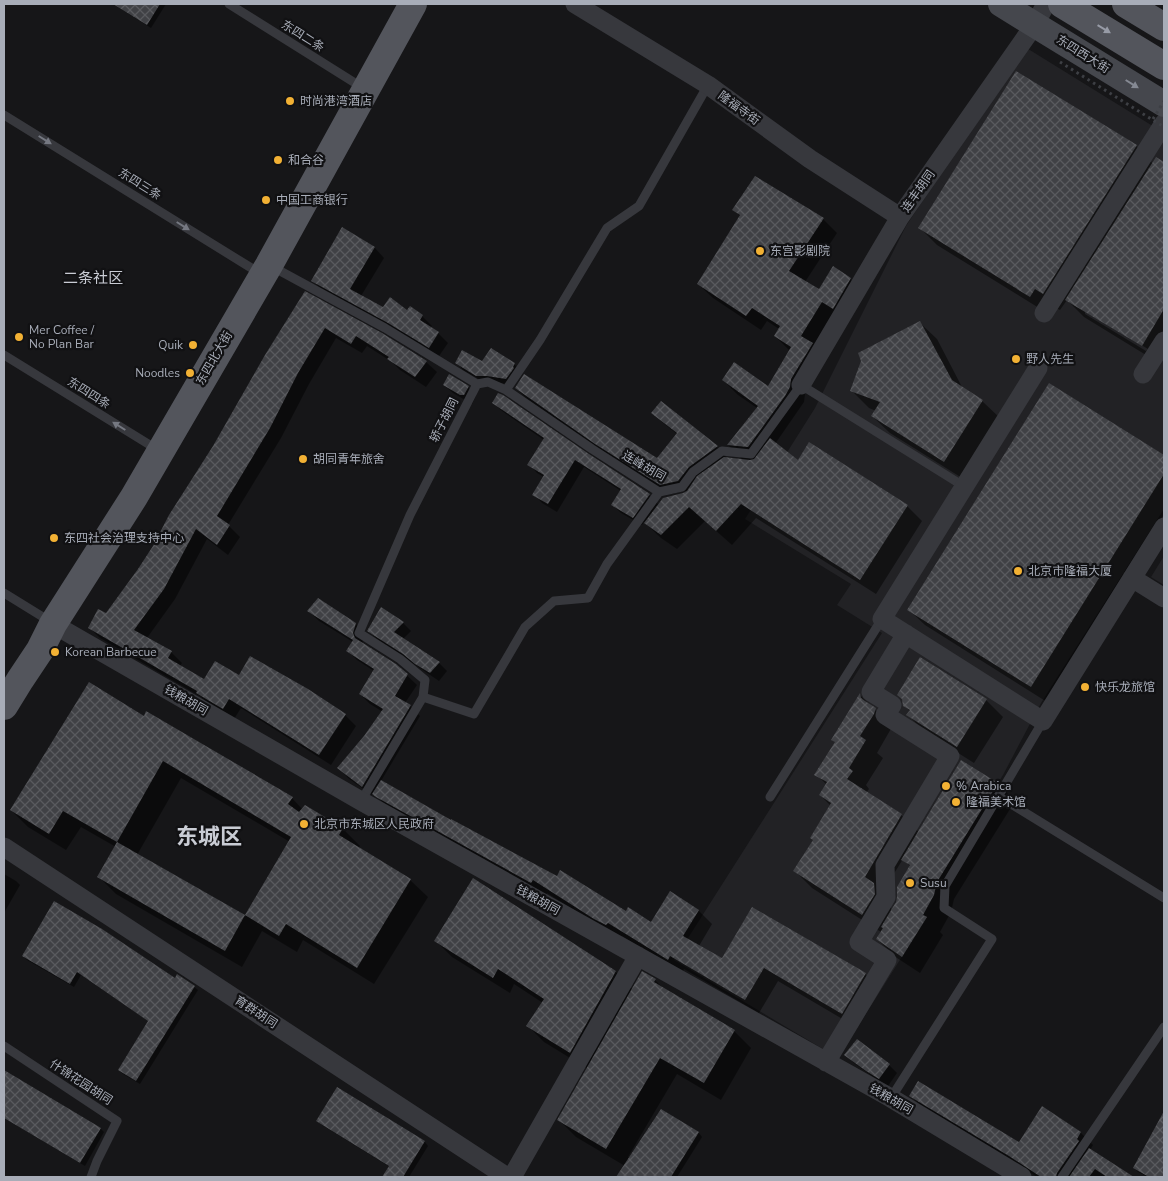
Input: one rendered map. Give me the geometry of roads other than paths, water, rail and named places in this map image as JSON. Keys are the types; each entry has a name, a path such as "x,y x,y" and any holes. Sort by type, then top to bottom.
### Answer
{"main road":[{"name":"东四北大街","path":"4,706 134,497 266,270 413,4"},
{"path":"1062,4 1164,66"},
{"path":"1126,4 1164,27"}],"street":[{"name":"隆福寺街","path":"575,4 708,85 810,159 900,217"},
{"name":"东四西大街","path":"1001,4 1041,14 1162,115"},
{"name":"连丰胡同","path":"801,385 900,217 1041,14"},
{"path":"1044,313 1162,115"},
{"path":"1143,374 1164,341"},
{"path":"1038,368 882,619 1043,721 1164,527"},
{"path":"1132,578 1164,598"},
{"name":"钱粮胡同","path":"54,624 361,801 891,1098 1022,1177"},
{"path":"826,1062 887,960 859,942 886,897 885,864 950,756 885,716 892,705 871,692 906,634"},
{"name":"育群胡同","path":"4,848 507,1177"},
{"path":"512,1177 638,956"}],"lane":[{"name":"东四二条","path":"229,4 365,90"},
{"path":"476,384 488,382 506,390 540,340 607,228 639,206 708,85"},
{"name":"东四三条","path":"4,115 266,270 385,328 476,384"},
{"name":"东四四条","path":"4,355 160,452"},
{"name":"轿子胡同","path":"423,697 425,680 400,660 359,633 410,515 476,384"},
{"path":"801,385 965,487"},
{"name":"连峰胡同","path":"506,390 592,449 660,492 682,487 693,472 722,451 750,454 801,385"},
{"path":"361,801 423,697 474,714 525,627 554,601 588,598 607,564 660,492"},
{"path":"4,593 54,624"},
{"path":"770,797 882,619"},
{"path":"891,1098 992,939 944,908 945,886 1043,721"},
{"path":"998,796 1164,898"},
{"path":"1062,1177 1164,1028"},
{"name":"什锦花园胡同","path":"4,1046 117,1121 91,1177"}],"place":[{"name":"时尚港湾酒店","path":"290,101"},
{"name":"和合谷","path":"278,160"},
{"name":"中国工商银行","path":"266,200"},
{"name":"东宫影剧院","path":"760,251"},
{"name":"Mer Coffee / No Plan Bar","path":"19,337"},
{"name":"Quik","path":"193,345"},
{"name":"野人先生","path":"1016,359"},
{"name":"Noodles","path":"190,373"},
{"name":"胡同青年旅舍","path":"303,459"},
{"name":"东四社会治理支持中心","path":"54,538"},
{"name":"北京市隆福大厦","path":"1018,571"},
{"name":"Korean Barbecue","path":"55,652"},
{"name":"快乐龙旅馆","path":"1085,687"},
{"name":"% Arabica","path":"946,786"},
{"name":"隆福美术馆","path":"956,802"},
{"name":"北京市东城区人民政府","path":"304,824"},
{"name":"Susu","path":"910,883"}],"district":[{"name":"二条社区","path":"93,278"},
{"name":"东城区","path":"209,837"}]}
